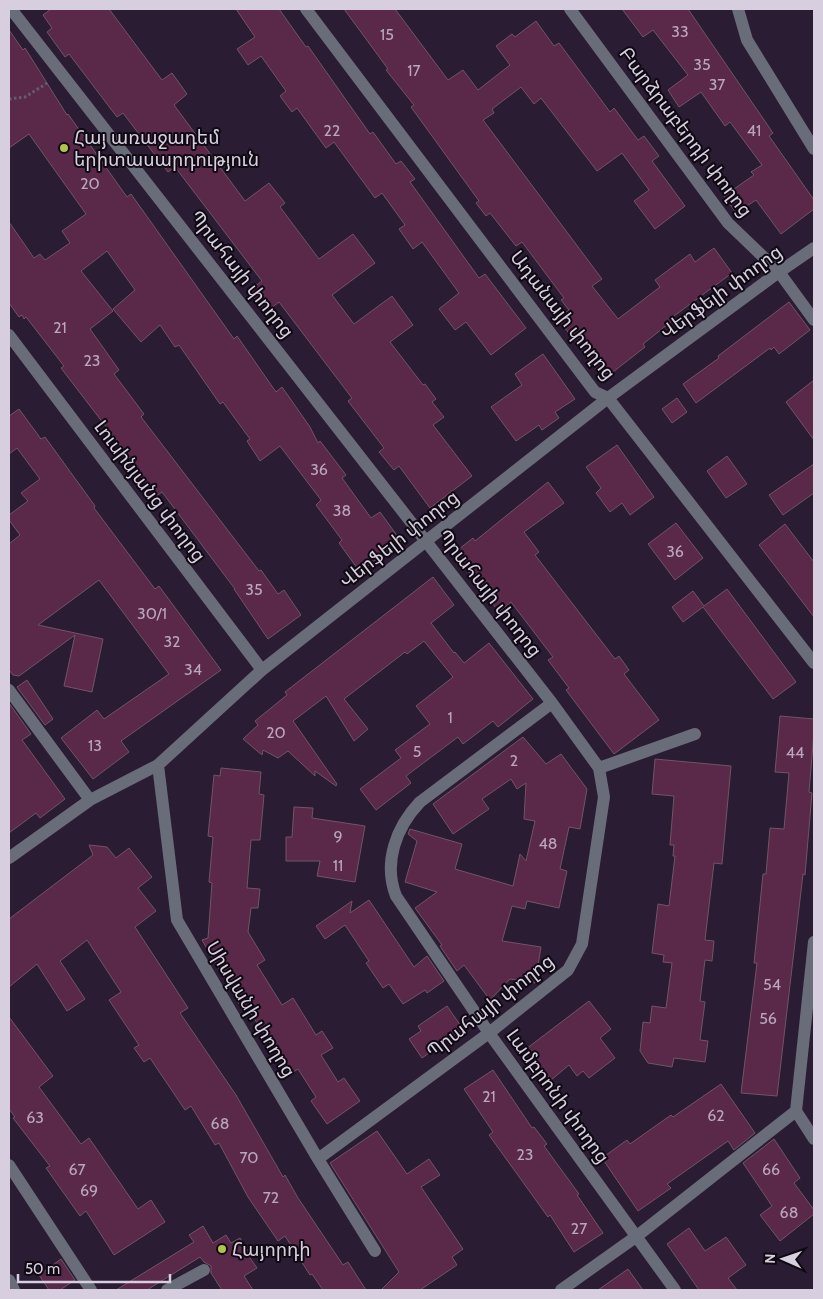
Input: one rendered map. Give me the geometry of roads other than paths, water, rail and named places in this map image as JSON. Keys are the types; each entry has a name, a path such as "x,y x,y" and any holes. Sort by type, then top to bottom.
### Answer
{"street":[{"name":"Պրահայի փողոց","path":"11,9 552,704 599,768 604,797 582,944 568,970 489,1033 318,1159"},
{"name":"Ադանայի փողոց","path":"306,9 595,392 608,398 814,663"},
{"name":"Բարձրաբերդի փողոց","path":"570,9 728,224 779,272 814,320"},
{"path":"738,9 747,40 814,149"},
{"name":"Վերֆելի փողոց","path":"9,858 90,800 158,765 262,670 608,398 814,248"},
{"name":"Լուսինյանց փողոց","path":"9,335 262,670"},
{"path":"9,690 90,800"},
{"name":"Լամբրոնի փողոց","path":"552,704 420,802 407,816 401,827 391,860 390,875 396,896 489,1033 637,1236 674,1290"},
{"path":"599,768 694,734"},
{"name":"Սիսվանի փողոց","path":"158,765 177,920 318,1159 375,1250"},
{"path":"814,942 796,1111 814,1139"},
{"path":"562,1290 637,1236 796,1111"},
{"path":"9,1165 91,1290"},
{"path":"167,1290 204,1270"},
{"path":"9,1280 14,1290"}],"place":[{"name":"Հայ առաջադեմ երիտասարդություն","path":"64,148"},
{"name":"Հայորդի","path":"222,1249"}]}
